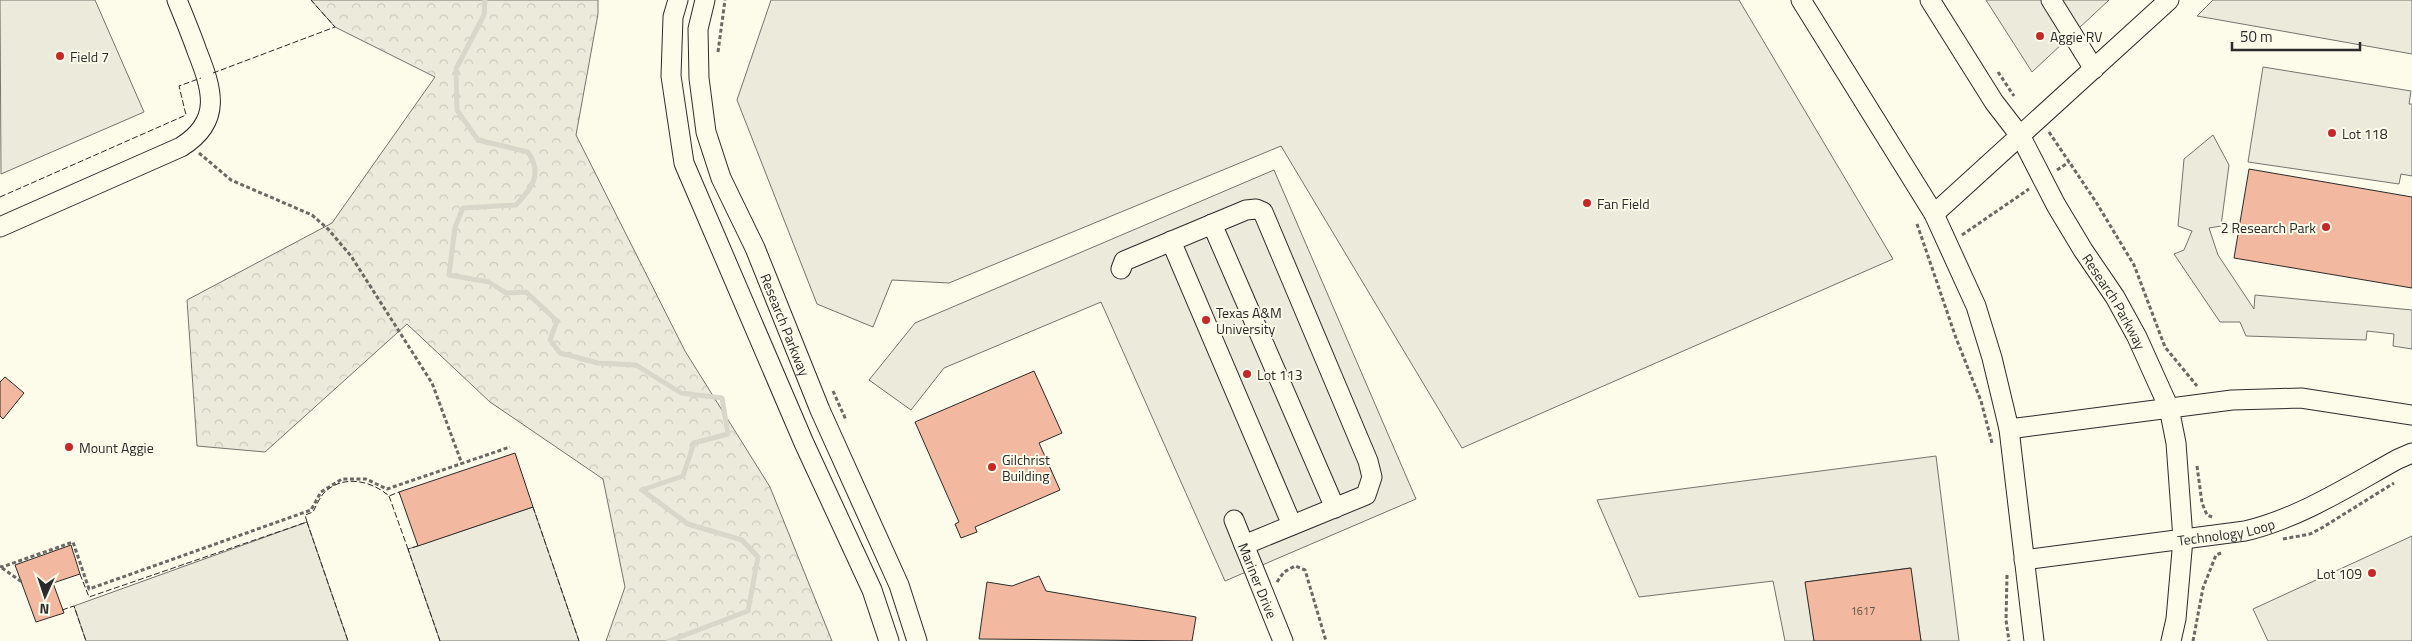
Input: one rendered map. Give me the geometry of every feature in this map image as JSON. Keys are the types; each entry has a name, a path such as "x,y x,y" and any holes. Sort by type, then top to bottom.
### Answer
{"street":[{"path":"0,227 188,143 201,129 207,118 212,99 211,87 177,0"},
{"name":"Research Parkway","path":"678,0 673,18 672,76 684,163 804,443 872,590 889,641"},
{"name":"Research Parkway","path":"705,0 698,29 698,78 706,132 721,178 839,429 899,585 917,641"},
{"path":"1801,0 1934,214 1976,306 1992,358 2009,429 2034,641"},
{"name":"Research Parkway","path":"1930,0 1994,102 2021,137 2083,250 2115,297 2137,337 2169,408 2176,443 2183,539 2176,619 2171,641"},
{"path":"2051,0 2094,69"},
{"path":"1934,214 2021,137 2169,0"},
{"path":"1121,269 1124,261 1246,210 1256,209 1263,212 1368,461 1372,477 1366,495 1244,545"},
{"path":"1212,224 1335,508"},
{"path":"1171,241 1292,525"},
{"path":"2009,429 2232,400 2300,398 2412,415"},
{"path":"804,443 839,429"},
{"name":"Technology Loop","path":"2024,560 2245,531 2272,525 2294,516 2412,453"},
{"name":"Mariner Drive","path":"1234,520 1283,641"}],"path":[{"path":"717,60 725,0"},
{"path":"188,143 230,180 312,215 328,229 351,256 432,383 462,464"},
{"path":"1948,243 1975,228 2069,162"},
{"path":"1916,221 1929,254 1956,338 1981,401 1992,444"},
{"path":"832,388 839,429"},
{"path":"1,567 73,542 88,589 311,510 321,492 342,479 366,479 387,489 510,447"},
{"path":"2279,540 2310,534 2400,480"},
{"path":"2194,641 2203,588 2216,555 2230,550"},
{"path":"1261,588 1278,582 1284,572 1295,566 1305,570 1326,641"},
{"path":"1,567 22,582"},
{"path":"2007,571 2006,620 2009,641"}],"green space":[{"name":"Field 7","path":"0,0 95,0 144,112 1,174"},
{"path":"311,0 598,0 598,14 576,135 685,351 770,487 832,641 606,641 625,587 603,479 490,402 407,324 265,452 197,446 187,300 332,223 435,77 335,27"},
{"path":"2213,0 2412,0 2412,54 2197,16"},
{"path":"533,507 579,641 440,641 408,549"},
{"path":"307,522 348,641 86,641 74,606"}],"shaded area":[{"name":"Fan Field","path":"771,0 1739,0 1893,259 1462,448 1281,146 949,283 892,280 873,327 817,304 737,100"},
{"name":"Aggie RV","path":"1986,0 2109,0 2032,72"},
{"name":"Lot 118","path":"2263,67 2411,91 2409,104 2412,104 2412,176 2401,174 2399,184 2248,162"},
{"path":"2213,135 2229,165 2221,226 2209,228 2218,255 2254,309 2255,295 2412,310 2412,349 2393,346 2394,334 2367,331 2366,340 2246,336 2240,322 2220,322 2174,254 2184,250 2192,231 2178,226 2184,159"},
{"name":"Lot 113","path":"1274,170 1416,499 1225,581 1101,302 944,368 911,410 869,380 915,323"},
{"path":"1936,456 1959,641 1921,641 1910,568 1806,582 1814,641 1785,641 1773,581 1639,597 1597,500"},
{"name":"Lot 109","path":"2412,536 2412,641 2268,641 2253,609"}],"building":[{"name":"2 Research Park","path":"2249,169 2412,197 2412,288 2234,258"},
{"name":"Gilchrist Building","path":"1034,371 1062,433 1039,443 1060,490 975,527 977,532 961,538 955,524 959,522 915,422"},
{"path":"5,377 24,393 3,419 0,416 0,382"},
{"path":"515,453 533,507 418,546 399,492"},
{"path":"71,545 80,574 53,583 64,613 36,622 15,565"},
{"path":"1911,568 1921,641 1814,641 1805,582"},
{"path":"1039,576 1046,591 1196,617 1192,641 979,639 987,582 1012,586"}],"waterway":[{"path":"485,0 484,15 456,69 457,110 478,140 528,152 535,167 535,174 531,187 516,205 463,208 455,227 449,275 489,282 506,293 526,292 557,321 550,340 560,353 598,363 636,365 681,393 722,398 728,434 694,443 683,476 642,490 688,524 742,540 758,557 748,611 669,641"}],"fence":[{"path":"213,73 335,27 311,0"},
{"path":"0,197 186,115 179,86 201,78"},
{"path":"80,574 89,597 307,522 305,515 313,512 323,494 338,484 347,482 365,483 382,490 389,496 399,492"},
{"path":"389,496 408,549"},
{"path":"533,507 579,641"},
{"path":"307,522 348,641"},
{"path":"418,546 408,549 440,641"},
{"path":"62,610 74,606 86,641"}],"place":[{"name":"Aggie RV","path":"2040,36"},
{"name":"Field 7","path":"60,56"},
{"name":"Lot 118","path":"2332,133"},
{"name":"Fan Field","path":"1587,203"},
{"name":"2 Research Park","path":"2326,227"},
{"name":"Texas A&M University","path":"1206,320"},
{"name":"Lot 113","path":"1247,374"},
{"name":"Mount Aggie","path":"69,447"},
{"name":"Gilchrist Building","path":"992,467"},
{"name":"Lot 109","path":"2372,573"}]}
